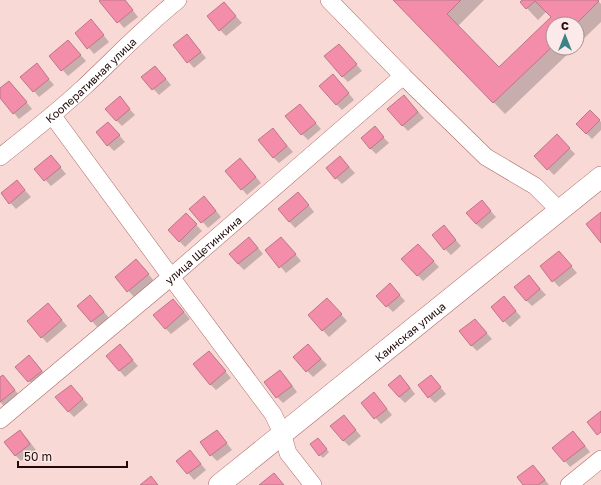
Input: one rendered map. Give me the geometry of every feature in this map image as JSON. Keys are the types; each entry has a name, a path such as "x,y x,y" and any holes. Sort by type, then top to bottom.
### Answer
{"main road":[{"name":"Каинская улица","path":"219,485 601,177"}],"street":[{"name":"Кооперативная улица","path":"0,157 82,89 157,16 178,0"},
{"path":"329,0 403,76 486,156 535,186 560,211"},
{"name":"улица Щетинкина","path":"0,420 171,277 403,76"},
{"path":"52,115 273,414 282,433 288,453 313,485"},
{"path":"569,485 601,459"}],"building":[{"path":"125,0 133,10 117,23 99,1"},
{"path":"393,0 461,0 447,14 499,67 545,23 545,54 493,103"},
{"path":"522,0 599,1 584,16 550,16 535,1 526,9 520,2"},
{"path":"224,2 236,16 219,31 207,16"},
{"path":"91,19 104,35 87,49 75,33"},
{"path":"187,34 201,52 187,63 173,45"},
{"path":"68,40 81,55 61,71 49,56"},
{"path":"339,44 357,64 342,77 324,56"},
{"path":"37,63 49,79 33,92 20,77"},
{"path":"155,66 166,79 152,90 141,77"},
{"path":"333,74 349,93 336,105 319,86"},
{"path":"9,81 27,102 13,114 0,98 0,88"},
{"path":"404,95 418,112 402,126 387,109"},
{"path":"120,96 130,109 116,121 105,109"},
{"path":"300,104 316,123 301,135 285,116"},
{"path":"590,110 600,120 586,134 576,124"},
{"path":"108,122 120,135 107,146 96,132"},
{"path":"375,126 384,137 370,149 361,138"},
{"path":"273,128 287,146 273,158 258,140"},
{"path":"557,134 570,148 547,170 534,156"},
{"path":"51,155 61,167 44,181 34,169"},
{"path":"340,156 349,167 335,179 326,168"},
{"path":"240,158 256,177 241,190 225,171"},
{"path":"17,180 25,190 9,204 1,193"},
{"path":"298,192 309,205 289,222 278,209"},
{"path":"204,196 216,211 201,223 189,209"},
{"path":"482,200 491,211 476,224 466,213"},
{"path":"601,212 601,243 586,224"},
{"path":"186,213 197,224 179,242 168,230"},
{"path":"444,225 456,240 444,250 432,235"},
{"path":"249,237 258,248 238,264 229,254"},
{"path":"281,237 296,254 279,268 265,250"},
{"path":"418,244 434,261 417,276 401,259"},
{"path":"559,251 572,266 552,282 540,266"},
{"path":"136,259 149,274 127,292 115,277"},
{"path":"529,275 540,289 526,301 514,287"},
{"path":"390,283 400,295 386,307 376,296"},
{"path":"90,295 104,312 91,322 77,306"},
{"path":"504,296 516,311 503,322 491,307"},
{"path":"327,298 342,314 322,331 308,315"},
{"path":"173,299 184,312 165,329 153,315"},
{"path":"48,303 62,320 41,338 27,321"},
{"path":"475,319 487,333 471,346 459,331"},
{"path":"120,344 133,360 119,371 106,356"},
{"path":"308,344 321,359 306,372 293,357"},
{"path":"209,351 226,371 210,385 193,364"},
{"path":"29,355 42,371 28,382 15,367"},
{"path":"280,370 292,386 276,398 264,382"},
{"path":"3,375 15,390 0,402 0,377"},
{"path":"400,375 410,388 399,397 388,385"},
{"path":"431,375 441,387 428,398 418,385"},
{"path":"71,385 83,399 68,412 55,397"},
{"path":"374,392 387,409 374,419 361,403"},
{"path":"601,411 601,432 597,435 587,422"},
{"path":"344,415 356,430 343,441 330,426"},
{"path":"20,430 30,444 15,456 4,442"},
{"path":"217,430 227,443 210,456 200,442"},
{"path":"573,431 585,446 564,462 552,448"},
{"path":"318,438 327,449 319,456 310,444"},
{"path":"190,450 201,464 187,474 176,461"},
{"path":"533,465 545,480 538,485 523,485 517,477"},
{"path":"274,473 284,485 259,485"},
{"path":"151,476 158,485 140,485"}]}
